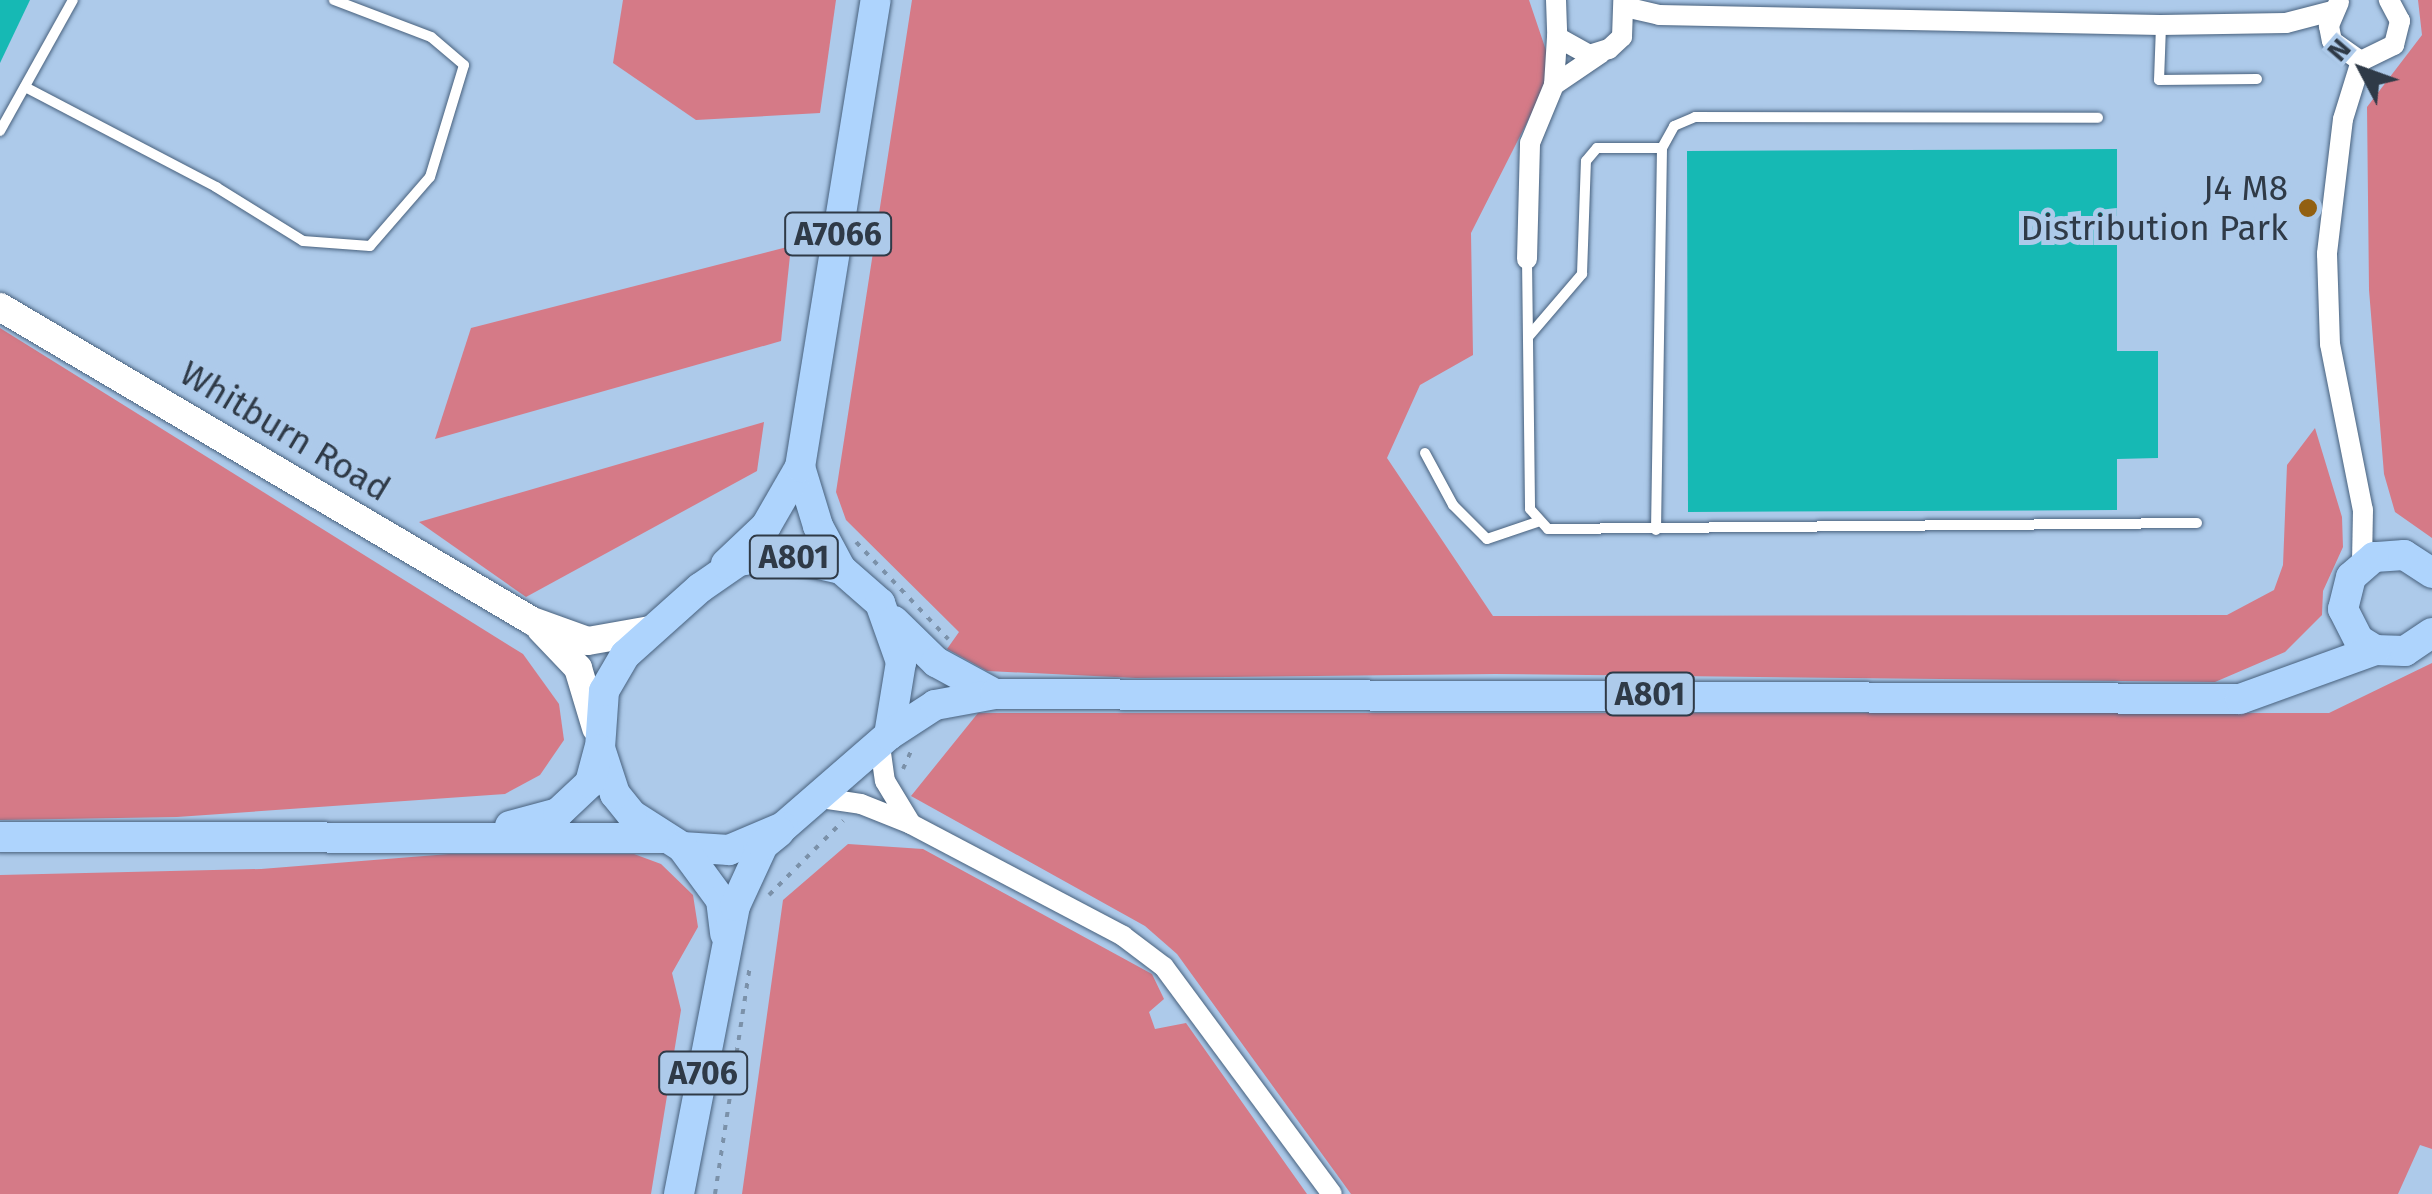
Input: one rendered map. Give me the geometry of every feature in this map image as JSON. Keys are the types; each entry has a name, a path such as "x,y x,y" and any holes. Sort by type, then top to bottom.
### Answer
{"main road":[{"name":"A7066","path":"700,588 766,526 800,467 876,0"},
{"name":"Whitburn Road","path":"0,306 532,621 588,641 650,630"},
{"name":"A7066","path":"800,467 818,526 841,569"},
{"name":"A801","path":"463,834 558,813 590,783 604,691 650,630 739,561 778,555 841,569 936,662 995,694"},
{"path":"2375,650 2348,625 2344,592 2374,559 2404,555 2432,572"},
{"name":"A801","path":"880,603 901,662 895,742"},
{"name":"Whitburn Road","path":"532,621 578,668 599,743"},
{"name":"A801","path":"2300,676 2348,625"},
{"name":"A801","path":"0,837 463,834 672,842 729,850 811,806 895,742 936,705 995,694 2240,699 2375,650 2405,652 2431,635"},
{"name":"A801","path":"599,743 615,794 672,842"},
{"name":"A706","path":"679,1194 739,957 736,906 764,845 811,806"},
{"name":"A706","path":"672,842 720,900 739,957"}],"street":[{"path":"1527,259 1530,143 1554,85 1556,0"},
{"path":"2286,23 2345,52 2394,45 2400,21 2389,0"},
{"path":"1622,37 1624,3 1660,16 2161,25 2286,23 2336,5 2345,52 2343,119 2327,254 2330,344 2374,559"},
{"path":"1554,85 1622,37 1660,16"},
{"path":"1557,37 1576,53 1602,53"},
{"path":"895,742 885,781 911,824"},
{"path":"811,806 861,804 911,824 1123,936 1164,967 1332,1194"}],"lane":[{"path":"0,131 74,0"},
{"path":"25,87 216,187 303,241 370,246 430,177 464,65 431,37 334,0"},
{"path":"2161,25 2158,80 2256,79"},
{"path":"1656,530 1662,148 1674,126 1695,118 2098,118"},
{"path":"1528,336 1582,274 1586,161 1598,148 1662,148"},
{"path":"1527,259 1530,509 1537,522"},
{"path":"1425,453 1452,505 1487,540 1537,522 1564,530 2197,524"}],"path":[{"path":"849,534 950,636 936,662"},
{"path":"885,781 908,765 895,742"},
{"path":"766,899 861,804"},
{"path":"715,1194 739,957"}],"shaded area":[{"path":"623,0 836,0 820,113 696,120 613,63"},
{"path":"912,0 1529,0 1553,71 1471,233 1473,355 1420,385 1387,458 1493,616 2227,615 2274,590 2283,565 2287,465 2315,428 2342,517 2343,547 2323,591 2322,615 2285,652 2215,682 1495,674 1136,678 987,671 947,649 959,632 846,520 836,492"},
{"path":"2418,0 2432,0 2432,538 2395,512 2384,474 2369,290 2367,107 2422,35"},
{"path":"791,246 781,341 435,439 471,328"},
{"path":"0,328 523,654 559,704 564,740 540,775 505,794 177,817 0,820"},
{"path":"764,422 757,471 526,597 419,522"},
{"path":"2432,663 2432,1149 2420,1145 2398,1194 1351,1194 1177,954 1145,926 911,796 978,713 2329,713"},
{"path":"848,844 923,849 1152,974 1164,999 1149,1012 1155,1029 1186,1023 1307,1194 742,1194 783,900"},
{"path":"449,854 634,854 661,864 693,895 698,927 672,973 681,1010 651,1194 0,1194 0,875 261,869"}],"building":[{"path":"0,0 30,0 0,63"},
{"path":"2117,149 2117,351 2158,351 2158,458 2117,459 2117,510 1688,512 1687,151"}],"place":[{"name":"J4 M8 Distribution Park","path":"2308,208"}]}
